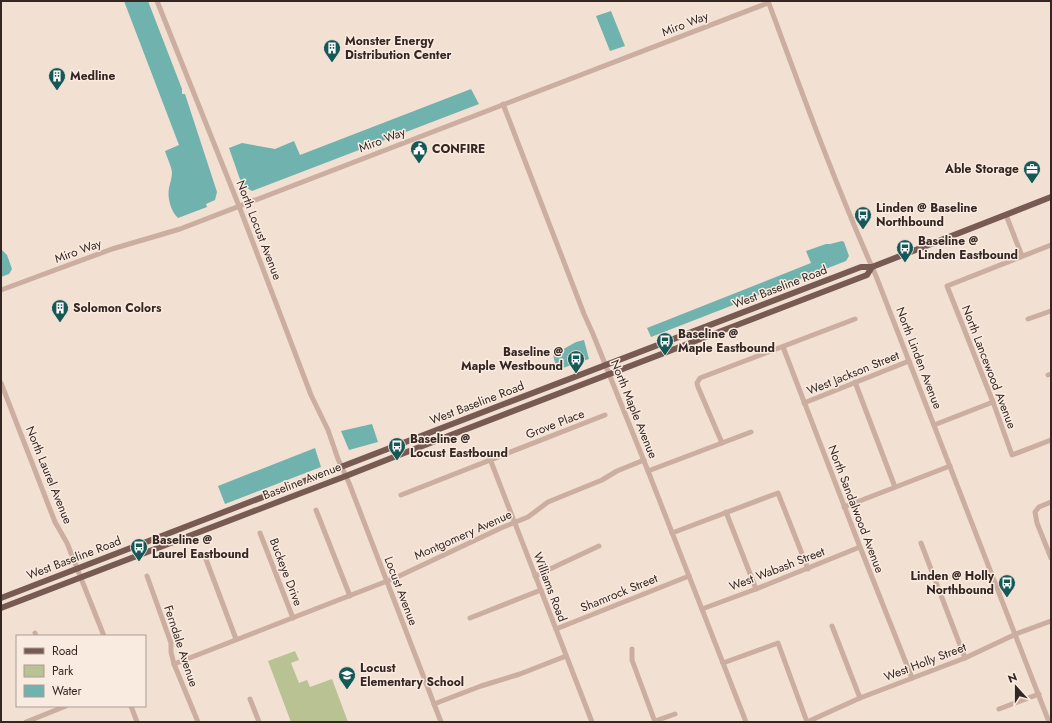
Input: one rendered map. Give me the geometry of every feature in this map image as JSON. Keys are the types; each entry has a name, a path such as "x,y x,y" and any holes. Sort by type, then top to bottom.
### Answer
{"main road":[{"name":"West Baseline Road","path":"1,598 79,573 342,467 861,267 872,267 1051,197"},
{"name":"West Baseline Road","path":"609,374 867,275 872,267"},
{"name":"Baseline Avenue","path":"1,608 79,573 296,495 609,374"}],"street":[{"name":"North Locust Avenue","path":"157,1 239,206 311,395 328,430 342,467"},
{"name":"Miro Way","path":"1,290 117,248 180,229 768,2"},
{"name":"North Linden Avenue","path":"768,2 847,208 872,267 1050,722"},
{"name":"North Maple Avenue","path":"503,104 584,314 594,334 746,722"},
{"path":"1006,215 1022,256 1051,245"},
{"name":"North Lancewood Avenue","path":"1022,256 947,286 993,402 1012,455 1051,440"},
{"path":"1028,319 1051,311"},
{"path":"722,443 698,387 698,380 855,319"},
{"name":"North Sandalwood Avenue","path":"784,347 844,507 912,678"},
{"name":"West Jackson Street","path":"804,403 909,361"},
{"path":"855,382 896,487"},
{"name":"North Laurel Avenue","path":"1,383 55,522 67,543 104,635"},
{"path":"934,425 993,402"},
{"name":"Grove Place","path":"400,495 604,416"},
{"path":"648,471 751,432"},
{"name":"Williams Road","path":"490,459 592,722"},
{"name":"Montgomery Avenue","path":"174,664 386,581 528,517 548,502 602,480 617,471 644,460"},
{"path":"844,507 950,466"},
{"name":"Locust Avenue","path":"342,467 441,722"},
{"path":"672,533 778,493 808,569"},
{"path":"1051,502 1039,507 1035,512 1037,524 1051,558"},
{"path":"316,510 350,596"},
{"path":"726,512 756,589"},
{"name":"Buckeye Drive","path":"260,533 293,618"},
{"path":"921,543 965,658"},
{"path":"535,576 599,546"},
{"name":"West Wabash Street","path":"702,609 808,569 860,547"},
{"path":"204,554 236,639"},
{"name":"Ferndale Avenue","path":"147,576 172,644 171,652 174,664 198,722"},
{"name":"Shamrock Street","path":"556,629 689,576"},
{"path":"470,618 541,590"},
{"name":"West Holly Street","path":"807,722 860,698 965,658 1016,634 1051,621"},
{"path":"832,626 860,698"},
{"path":"723,663 778,643 807,722"},
{"path":"632,649 632,660 655,721 675,714"},
{"path":"434,704 566,656"},
{"path":"999,709 1039,694"},
{"path":"250,699 259,722"},
{"path":"26,722 61,707"},
{"path":"131,707 137,722"}],"green space":[{"path":"295,651 299,660 291,663 299,683 307,680 310,687 332,679 348,722 291,722 268,661"}],"water":[{"path":"124,1 148,1 182,89 182,94 185,94 217,192 215,200 206,204 207,207 178,218 173,212 169,200 172,172 165,151 179,145"},
{"path":"611,11 625,46 610,51 596,16"},
{"path":"471,89 479,104 252,191 242,185 229,148 242,143 275,149 294,141 300,155"},
{"path":"842,241 844,242 849,256 846,261 651,337 647,328 811,263 806,251 826,244"},
{"path":"2,250 7,255 12,269 9,274 1,277 1,252"},
{"path":"584,340 589,359 557,370 553,355 576,342"},
{"path":"372,424 378,442 349,450 341,431"},
{"path":"315,448 321,467 225,504 218,486"}],"place":[{"name":"Monster Energy Distribution Center","path":"332,63"},
{"name":"Medline","path":"57,91"},
{"name":"CONFIRE","path":"419,164"},
{"name":"Able Storage","path":"1032,184"},
{"name":"Linden @ Baseline Northbound","path":"863,230"},
{"name":"Baseline @ Linden Eastbound","path":"905,263"},
{"name":"Solomon Colors","path":"60,323"},
{"name":"Baseline @ Maple Eastbound","path":"665,356"},
{"name":"Baseline @ Maple Westbound","path":"576,374"},
{"name":"Baseline @ Locust Eastbound","path":"397,461"},
{"name":"Baseline @ Laurel Eastbound","path":"139,562"},
{"name":"Linden @ Holly Northbound","path":"1007,598"},
{"name":"Locust Elementary School","path":"347,690"}]}
